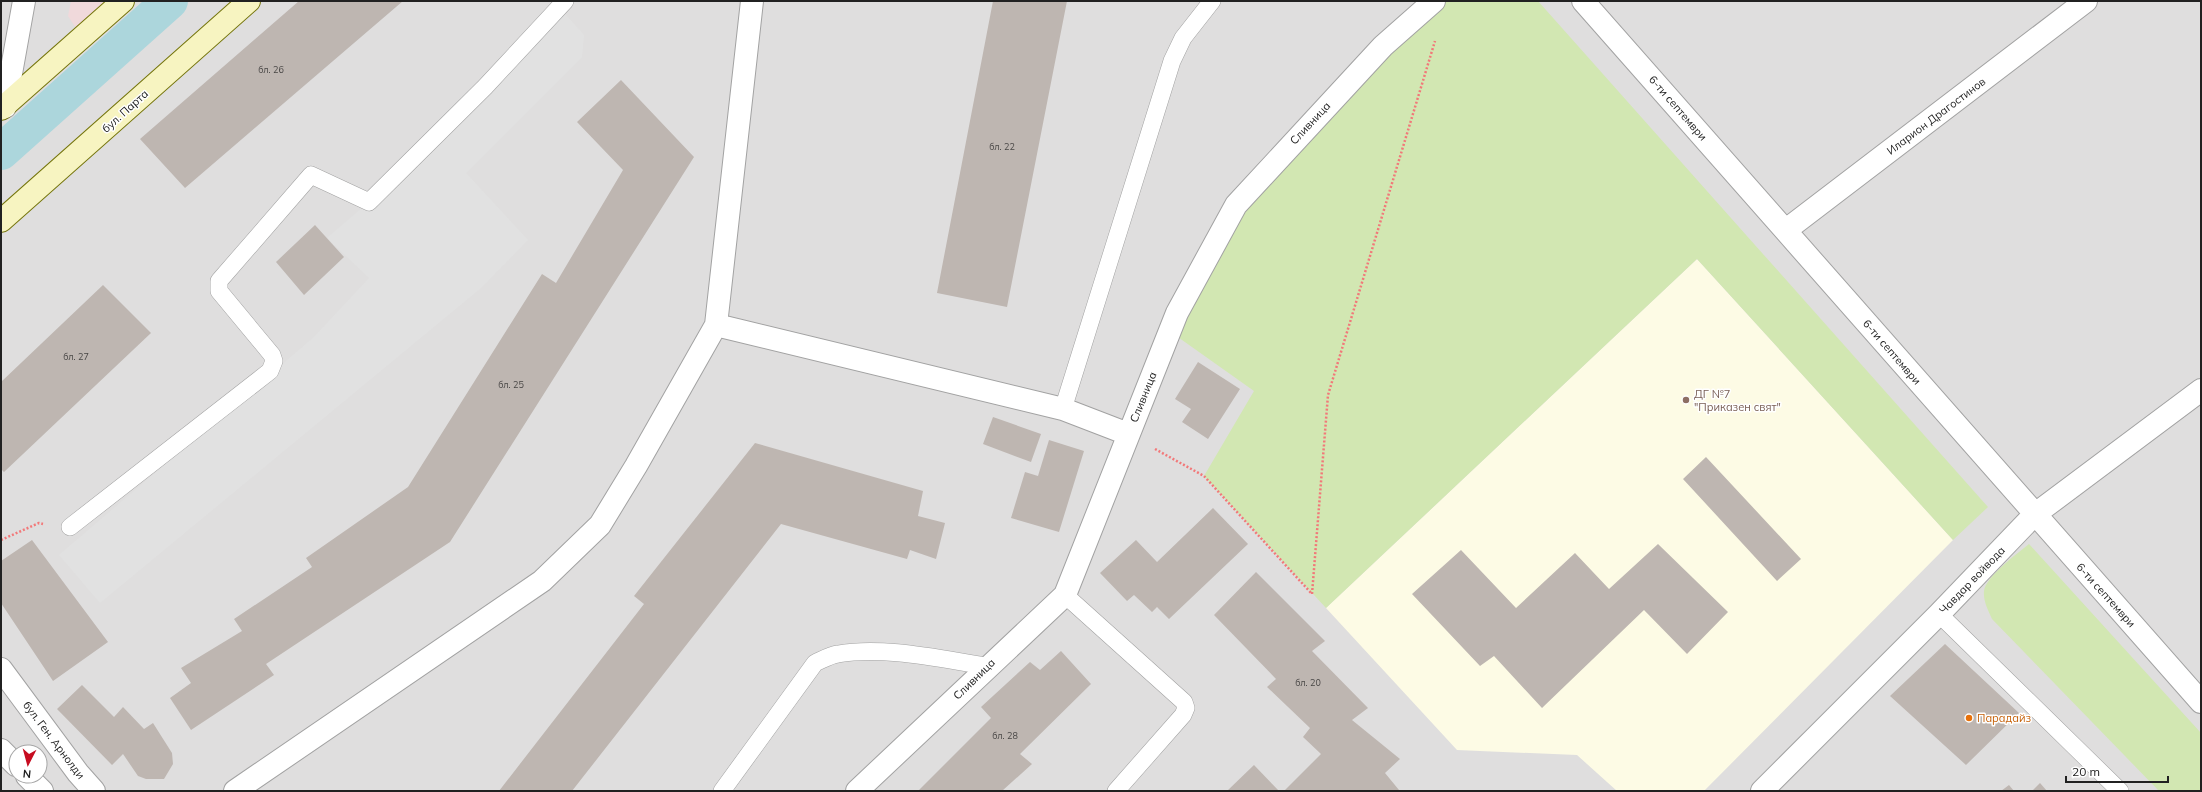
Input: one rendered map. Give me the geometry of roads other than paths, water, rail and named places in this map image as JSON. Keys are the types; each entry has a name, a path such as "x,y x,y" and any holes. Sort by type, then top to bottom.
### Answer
{"main road":[{"path":"3,108 123,1"},
{"name":"бул. Парта","path":"1,221 249,1"}],"street":[{"path":"3,108 24,1"},
{"path":"235,791 542,581 600,525 636,466 716,325 752,1"},
{"name":"Сливница","path":"857,791 987,666 1065,595 1177,313 1236,205 1383,46 1434,1"},
{"name":"6-ти септември","path":"1583,1 1786,230 2034,515 2201,702"},
{"name":"Иларион Драгостинов","path":"1786,230 2086,1"},
{"path":"716,325 1063,409 1128,434"},
{"name":"Чавдар войвода","path":"1762,791 1939,614 2034,515 2201,390"},
{"name":"бул. Ген. Арнолди","path":"1,669 78,773 94,791"}],"lane":[{"path":"70,527 270,371 274,361 272,354 219,291 219,281 311,175 369,202 485,87 565,1"},
{"path":"1063,409 1172,61 1183,38 1212,1"},
{"path":"1065,595 1184,702 1186,708 1183,715 1116,791"},
{"path":"1939,614 2120,791"},
{"path":"722,791 815,663 836,654 866,651 987,666"}],"waterway":[{"path":"1,152 170,1"}],"place":[{"name":"ДГ №7 \"Приказен свят\"","path":"1686,400"},
{"name":"Парадайз","path":"1969,718"}]}
